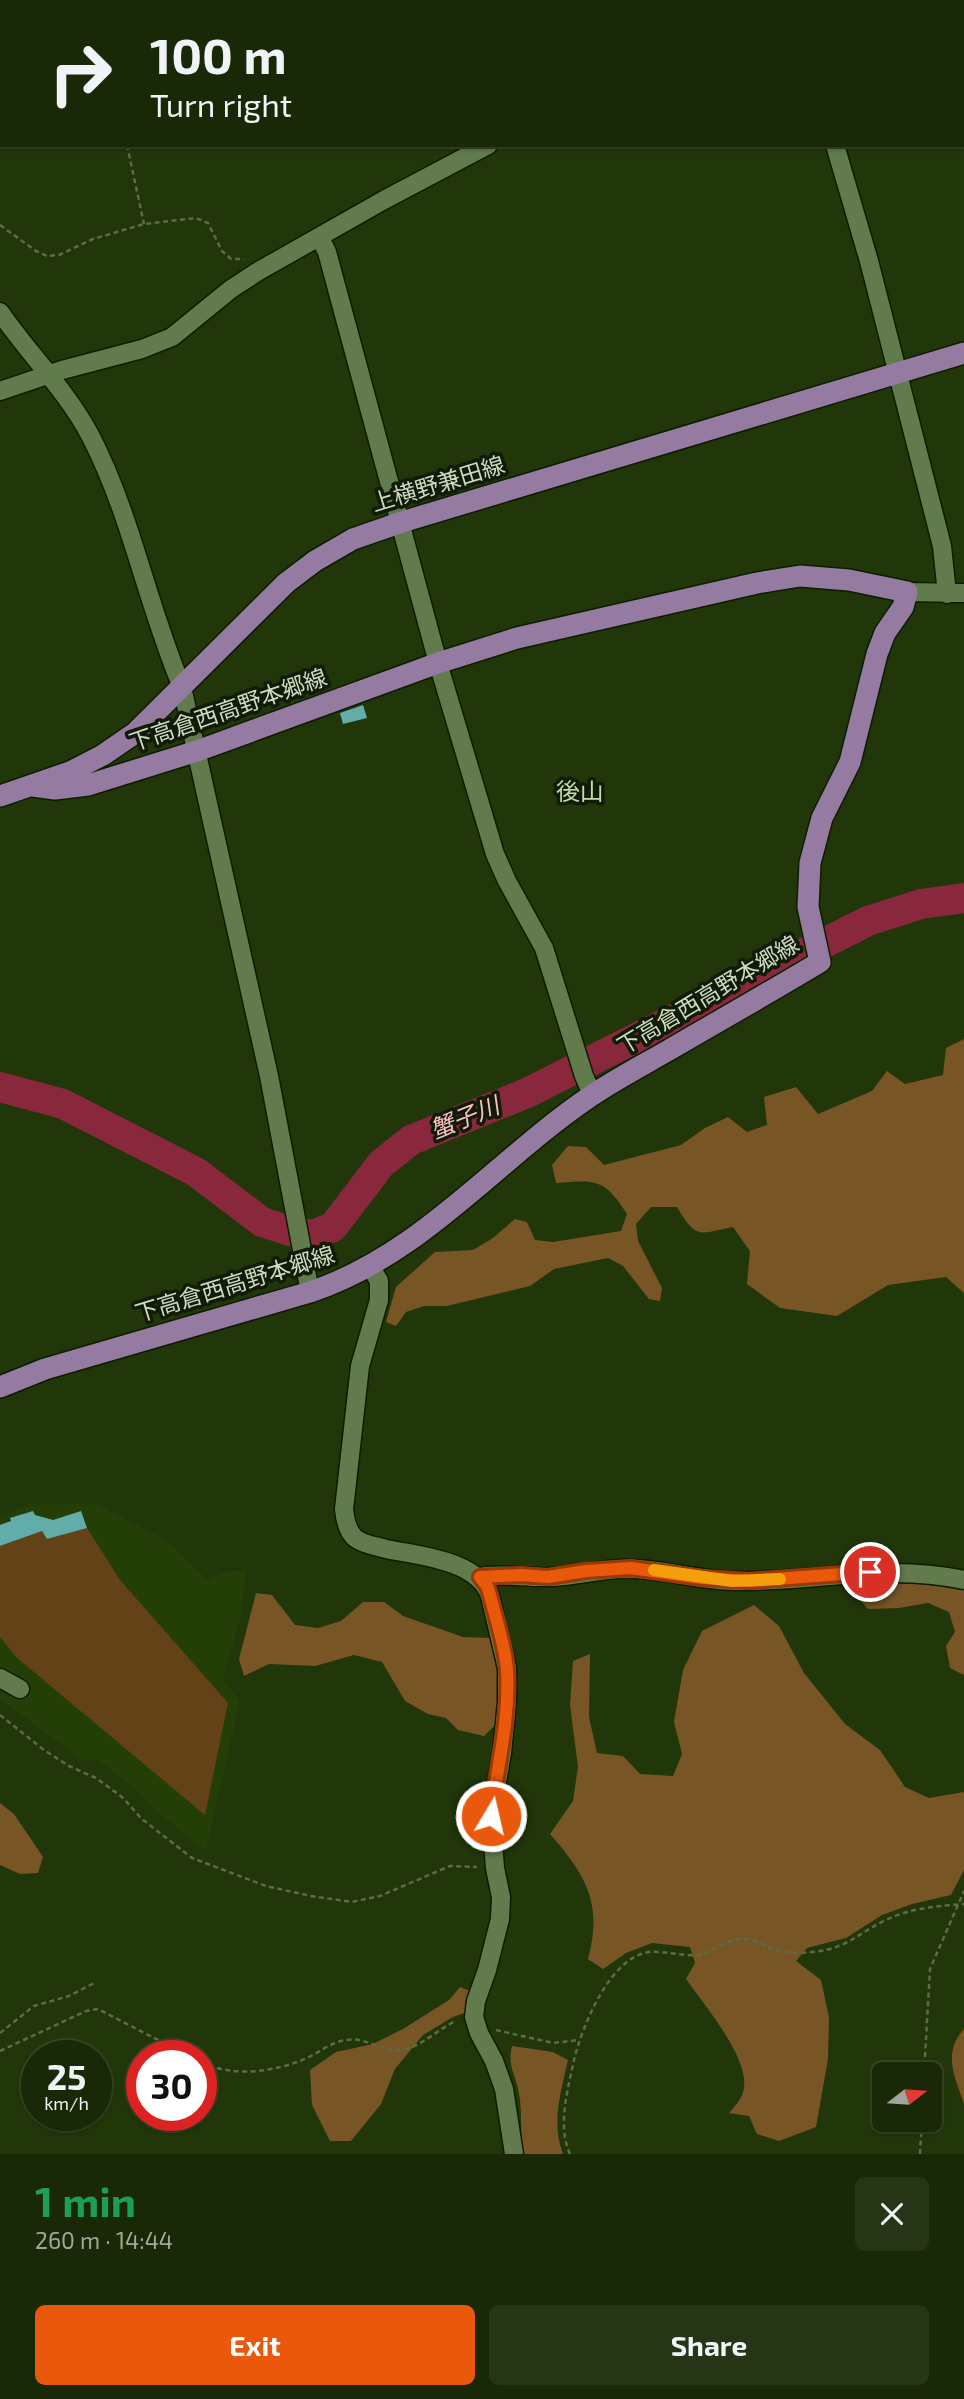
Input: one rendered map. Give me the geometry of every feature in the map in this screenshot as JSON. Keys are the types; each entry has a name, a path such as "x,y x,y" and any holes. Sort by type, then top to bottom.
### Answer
{"main road":[{"name":"上横野兼田線","path":"0,796 70,772 103,755 135,733 286,583 305,568 353,539 401,522 964,353"},
{"name":"下高倉西高野本郷線","path":"0,1387 45,1369 310,1292 334,1284 370,1266 455,1207 550,1125 588,1085 820,962 808,906 810,863 822,818 850,762 877,654 885,633 903,607 907,592 849,580 800,576 757,583 539,632 438,663 197,751 88,785 55,789 33,786"}],"street":[{"path":"0,391 49,374 142,349 172,337 231,289 481,147"},
{"path":"836,147 869,261 956,593 907,592"},
{"path":"320,238 327,252 438,663 495,854 544,948 588,1085"},
{"path":"0,312 49,374 89,435 111,480 171,663 182,687 269,1076 310,1292"},
{"path":"370,1266 379,1281 379,1300 359,1366 344,1509 345,1523 354,1538 369,1545 451,1564 480,1577 490,1595 507,1668 502,1753 491,1816 495,1868 501,1898 500,1919 487,1970 475,2001 474,2017 504,2089 514,2154"},
{"path":"480,1577 548,1577 631,1568 732,1581 897,1571 940,1574 964,1580"},
{"path":"0,1678 20,1689"}],"path":[{"path":"127,147 144,224"},
{"path":"0,225 47,256 59,255 93,239 144,224 196,218 208,223 222,251 231,259 246,259"},
{"path":"0,1715 44,1750 69,1766 96,1778 122,1797 142,1819 192,1858 266,1886 352,1902 380,1896 450,1866 495,1868"},
{"path":"925,2062 930,1969 964,1891"},
{"path":"570,2154 565,2130 566,2103 579,2040 611,1979 637,1956 650,1952 696,1955 742,1939 777,1950 801,1953 822,1951 844,1945 886,1920 936,1906 964,1904"},
{"path":"0,2034 34,2006 69,1996 96,1982"},
{"path":"0,2051 86,2011 98,2009 158,2040"},
{"path":"217,2067 262,2071 285,2066 346,2040 359,2039 393,2050 403,2050 420,2043 450,2024 474,2017 481,2019 490,2028 508,2035 552,2043 579,2040"},
{"path":"919,2154 921,2132"}],"shaded area":[{"path":"964,1039 964,1293 946,1277 888,1285 837,1316 780,1308 747,1284 750,1251 733,1227 699,1232 689,1225 677,1207 651,1207 636,1224 638,1241 662,1288 660,1301 649,1299 623,1266 608,1258 554,1269 530,1286 447,1306 424,1306 406,1312 396,1326 386,1322 396,1287 435,1252 473,1250 493,1238 515,1219 527,1222 535,1240 553,1242 621,1231 627,1214 605,1188 590,1182 556,1183 552,1165 568,1146 586,1147 604,1165 681,1145 705,1128 728,1117 747,1132 767,1125 764,1097 796,1087 818,1114 872,1091 887,1071 905,1084 943,1075 946,1048"},
{"path":"31,1504 96,1504 168,1541 208,1580 228,1571 246,1571 241,1615 223,1681 240,1701 206,1851 98,1760 82,1760 0,1699 0,1516"},
{"path":"87,1528 120,1580 228,1703 205,1815 17,1658 0,1637 0,1546 42,1531 47,1539"},
{"path":"916,1580 964,1590 964,1675 950,1668 946,1646 955,1632 949,1612 928,1603 868,1609 855,1594 868,1582"},
{"path":"256,1593 272,1595 295,1625 318,1628 341,1621 363,1602 384,1602 403,1616 463,1637 490,1638 499,1681 497,1723 484,1736 458,1730 446,1718 428,1714 405,1701 382,1662 354,1655 315,1666 269,1664 244,1676 239,1659"},
{"path":"754,1605 779,1626 804,1673 845,1724 880,1750 905,1787 929,1798 964,1792 964,1870 951,1895 912,1904 882,1915 846,1938 807,1948 796,1961 821,1980 829,2017 828,2059 816,2127 779,2141 757,2134 749,2116 729,2113 742,2095 742,2067 726,2035 686,1979 695,1963 690,1947 652,1943 626,1953 603,1969 588,1959 593,1922 588,1891 573,1863 550,1834 573,1801 578,1767 570,1705 573,1661 590,1654 589,1717 597,1753 623,1756 640,1774 673,1776 682,1754 674,1722 683,1670 702,1631"},
{"path":"0,1803 14,1814 43,1857 38,1873 20,1874 0,1865"},
{"path":"460,1987 470,1991 467,2012 423,2035 395,2069 381,2104 351,2141 330,2141 312,2105 310,2070 336,2052 373,2044 403,2029 449,2000"},
{"path":"964,2029 964,2104 954,2075 952,2056 957,2038"},
{"path":"512,2046 553,2052 568,2060 557,2119 563,2154 524,2154 518,2087 512,2070"}],"building":[{"path":"363,705 367,718 343,724 340,713"},
{"path":"33,1511 35,1515 53,1520 81,1511 87,1528 47,1539 42,1531 0,1546 0,1525 11,1521 10,1518"}],"waterway":[{"name":"蟹子川","path":"0,1087 63,1104 196,1172 262,1222 313,1235 333,1227 381,1164 411,1140 527,1093 868,921 921,904 964,898"}],"slow traffic":[{"path":"654,1570 732,1581 780,1579"}],"district":[{"name":"後山","path":"580,792"}],"route":[{"path":"491,1816 502,1753 507,1668 490,1595 480,1577 565,1576 586,1571 631,1568 732,1581 765,1581 870,1572"}]}
